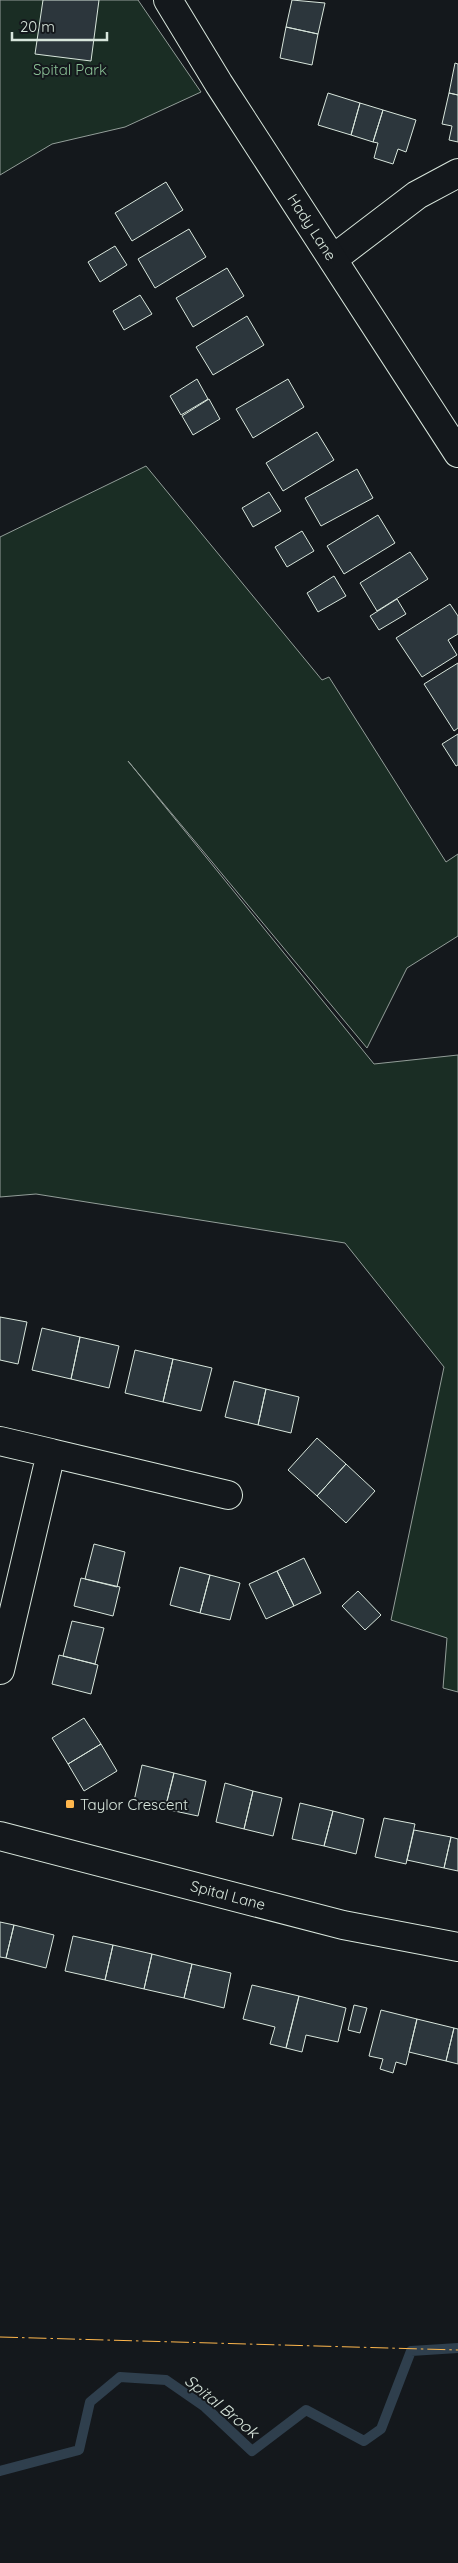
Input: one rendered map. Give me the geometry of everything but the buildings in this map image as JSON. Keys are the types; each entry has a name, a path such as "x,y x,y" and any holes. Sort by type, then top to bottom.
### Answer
{"street":[{"name":"Hady Lane","path":"168,0 219,84 458,453"},
{"path":"333,259 417,195 458,174"},
{"path":"0,1441 228,1495"},
{"path":"0,1670 51,1453"},
{"name":"Spital Lane","path":"0,1836 343,1925 458,1947"}],"green space":[{"name":"Spital Park","path":"0,0 138,0 201,92 125,127 52,144 0,175"},
{"path":"146,466 322,680 329,677 446,862 458,854 458,936 407,968 367,1048 128,761 374,1064 458,1055 458,1692 443,1688 447,1638 391,1620 444,1367 345,1243 36,1194 0,1197 0,537"}],"waterway":[{"name":"Spital Brook","path":"0,2471 79,2450 90,2402 120,2377 166,2380 205,2407 252,2451 306,2410 364,2441 381,2429 411,2351 458,2348"}],"power":[{"path":"0,2337 458,2350"}],"place":[{"name":"Taylor Crescent","path":"70,1804"}]}
